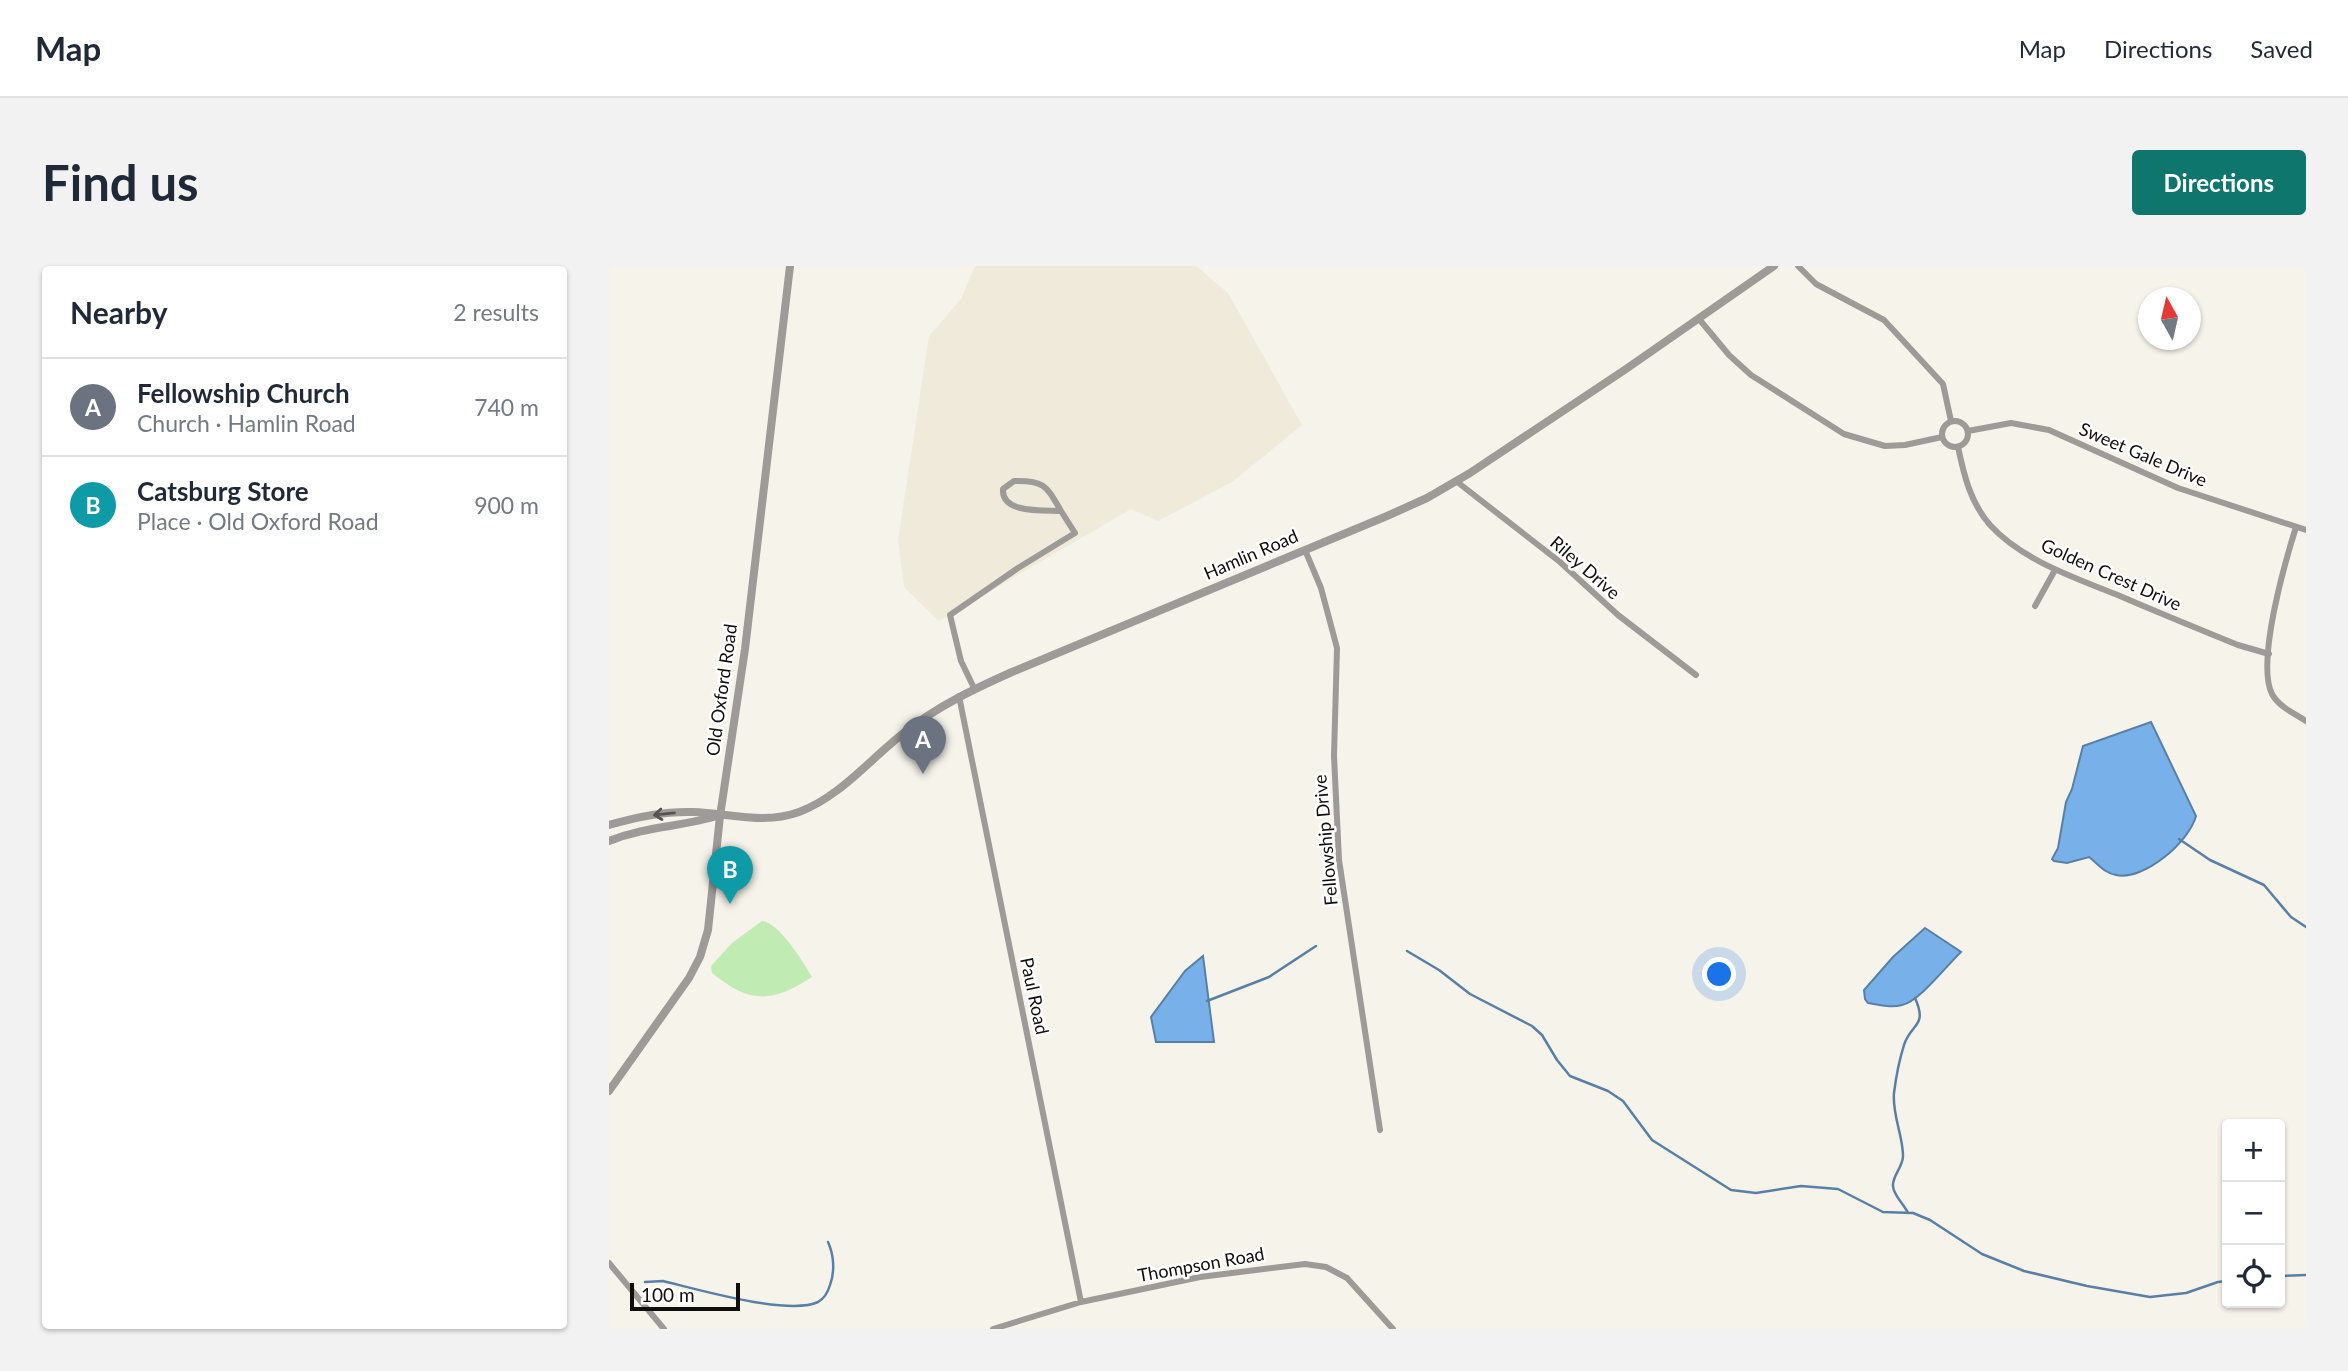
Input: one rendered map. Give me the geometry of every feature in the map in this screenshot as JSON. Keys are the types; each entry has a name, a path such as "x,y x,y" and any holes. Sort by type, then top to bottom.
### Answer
{"street":[{"name":"Old Oxford Road","path":"609,1091 682,989 700,957 710,918 720,816 745,649 790,266"},
{"name":"Hamlin Road","path":"720,816 777,817 804,810 835,790 907,730 974,688 1407,507 1457,481 1568,409 1774,266"},
{"path":"1798,266 1816,284 1884,320 1943,384 1951,421"},
{"path":"1699,319 1729,355 1751,375 1844,434 1885,446 1942,438"},
{"path":"1951,421 1962,422 1968,430 1966,441 1958,447 1948,445 1942,438 1943,427 1951,421"},
{"name":"Sweet Gale Drive","path":"1968,430 2011,423 2049,430 2178,488 2306,530"},
{"name":"Golden Crest Drive","path":"1958,447 1975,504 1989,524 2017,547 2055,570 2238,645 2269,654"},
{"path":"974,688 961,661 950,615 1075,533 1048,489 1044,486 1014,481 1003,489 1008,503 1024,508 1061,511"},
{"name":"Riley Drive","path":"1457,481 1696,675"},
{"path":"2296,527 2278,588 2267,677 2273,696 2280,704 2306,721"},
{"name":"Fellowship Drive","path":"1305,550 1321,587 1337,648 1334,756 1339,860 1380,1130"},
{"path":"2035,606 2055,570"},
{"name":"Paul Road","path":"959,696 1081,1302"},
{"path":"609,825 634,818 667,814 694,812 720,816"},
{"path":"609,841 640,830 720,816"},
{"path":"609,1263 664,1329"},
{"name":"Thompson Road","path":"993,1329 1081,1302 1200,1277 1305,1264 1326,1267 1347,1278 1393,1329"}],"shaded area":[{"path":"975,266 1196,266 1228,293 1302,425 1232,482 1158,521 1131,509 939,621 904,587 898,540 929,336 961,299"}],"green space":[{"path":"762,921 776,928 797,953 812,977 785,992 761,996 738,990 712,973 711,966 732,943"}],"water":[{"path":"2151,722 2196,816 2192,826 2164,858 2139,872 2116,875 2101,868 2089,857 2067,863 2054,861 2052,859 2058,848 2066,802 2083,746"},
{"path":"1925,928 1961,952 1925,990 1909,1002 1894,1006 1868,1003 1864,990 1893,957"},
{"path":"1203,956 1214,1042 1156,1042 1151,1017 1185,971"}],"waterway":[{"path":"2179,839 2210,860 2264,885 2291,917 2306,927"},
{"path":"1207,1001 1269,977 1316,946"},
{"path":"1407,951 1439,970 1470,994 1532,1026 1542,1035 1570,1076 1608,1091 1623,1101 1652,1140 1731,1190 1756,1193 1801,1186 1838,1189 1883,1212 1913,1213 1930,1220 1982,1254 2024,1271 2087,1286 2150,1297 2186,1293 2222,1282"},
{"path":"1908,1213 1893,1186 1903,1156 1894,1093 1904,1045 1919,1020 1919,1007 1915,998"},
{"path":"645,1282 663,1281 765,1304 786,1306 818,1302 826,1295 833,1275 832,1252 828,1242"},
{"path":"2285,1276 2306,1275"}],"place":[{"name":"Fellowship Church","path":"923,774"},
{"name":"Catsburg Store","path":"730,904"}]}
